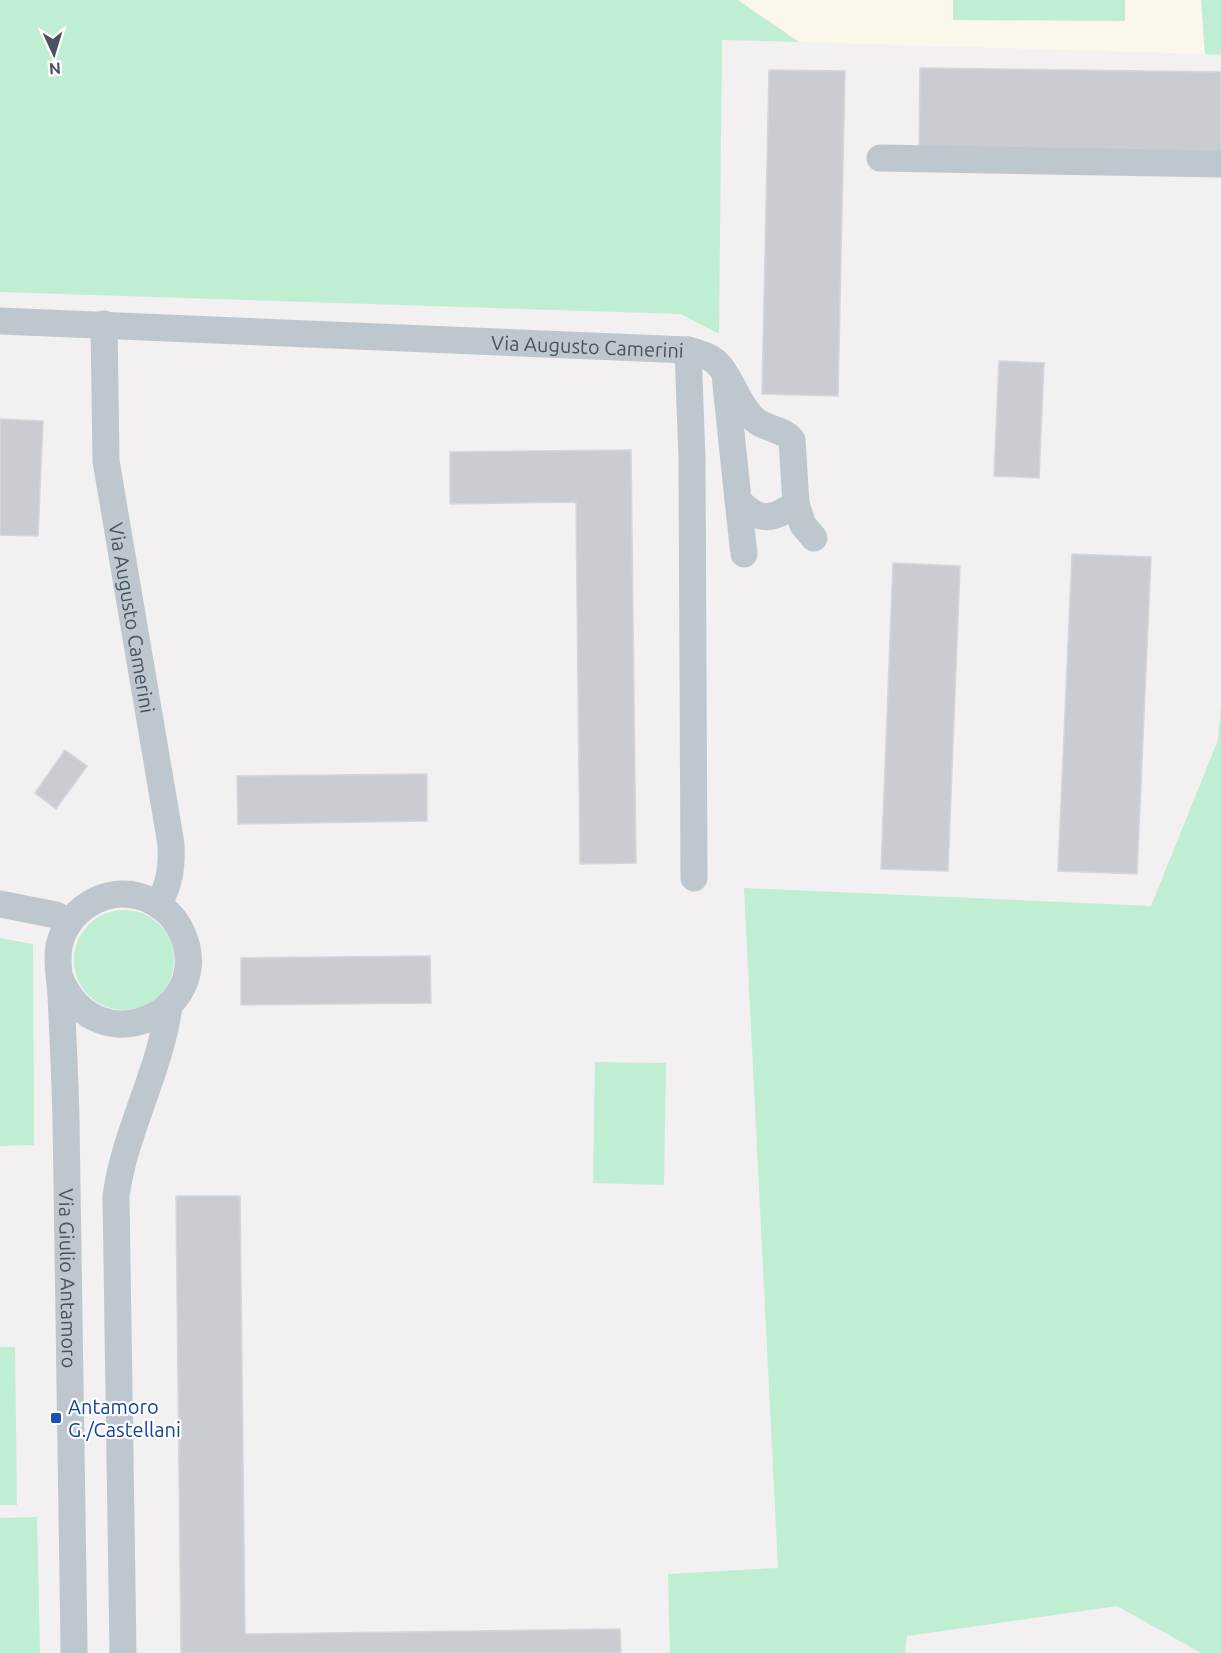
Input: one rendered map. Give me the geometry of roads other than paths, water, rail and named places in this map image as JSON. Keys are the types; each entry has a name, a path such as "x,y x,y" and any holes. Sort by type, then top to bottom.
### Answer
{"street":[{"path":"880,158 1221,164"},
{"name":"Via Augusto Camerini","path":"0,321 688,350 692,459 694,879"},
{"name":"Via Augusto Camerini","path":"104,324 106,461 171,844 170,878 166,892 158,905"},
{"path":"688,350 719,364 752,418 767,428 789,436 792,440 796,504 803,525 814,538"},
{"path":"725,375 744,554"},
{"path":"738,500 753,513 763,517 781,515 796,504"},
{"name":"Via Giulio Antamoro","path":"60,978 65,991 74,1002 95,1018 119,1024 144,1021 169,1005 183,986 188,952 178,925 166,911 134,895 109,896 95,900 69,923 59,945 58,956 65,1071 74,1653"},
{"path":"0,904 56,915 69,923"},
{"name":"Via Giulio Antamoro","path":"123,1653 116,1196 135,1120 166,1028 169,1005"}],"place":[{"name":"Antamoro G./Castellani","path":"56,1418"}]}
